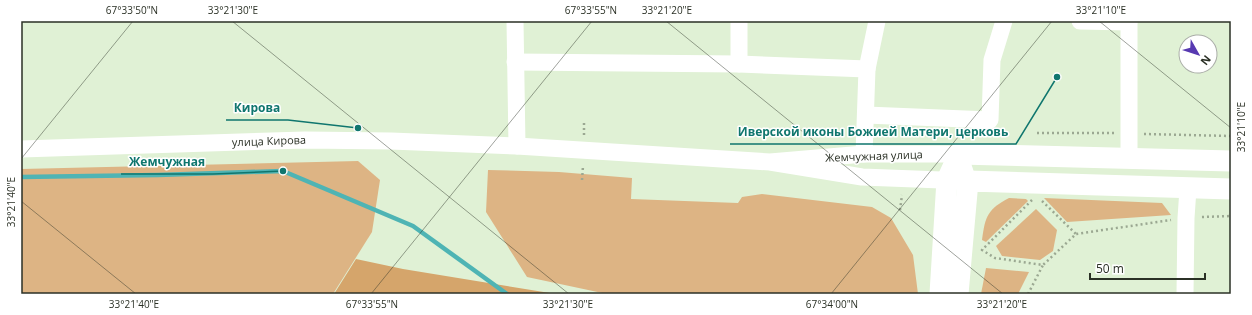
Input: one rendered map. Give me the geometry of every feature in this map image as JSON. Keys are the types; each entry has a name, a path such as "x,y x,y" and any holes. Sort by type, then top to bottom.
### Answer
{"main road":[{"name":"Жемчужная улица","path":"959,154 1231,161"},
{"path":"940,294 947,180 959,154"},
{"path":"1020,184 1012,177 1011,170 1013,165 1023,156"},
{"path":"958,294 968,181 1020,184 1231,190"}],"street":[{"path":"515,21 517,146"},
{"path":"739,21 740,64"},
{"path":"864,154 867,69 877,21"},
{"path":"866,115 990,120 992,60 1004,21"},
{"path":"1080,21 1129,21 1129,158"},
{"path":"515,62 740,64 867,69"},
{"name":"улица Кирова","path":"21,149 305,140 391,141 517,146"},
{"name":"Жемчужная улица","path":"517,146 770,162 864,154 959,154"},
{"path":"770,162 862,177 968,181 959,154"},
{"path":"1185,294 1188,189"}],"path":[{"path":"900,210 902,192"},
{"path":"1043,265 995,258 982,250 1036,196 1076,234"},
{"path":"1028,294 1043,265 1076,234 1186,218 1231,216"}],"shaded area":[{"path":"358,161 380,180 372,232 333,294 21,294 21,169"},
{"path":"488,170 559,172 632,178 631,199 738,203 742,197 762,194 872,207 891,218 913,255 918,294 607,294 527,277 486,212"},
{"path":"1009,198 1026,199 1028,201 986,242 982,240 986,219 989,214 996,206"},
{"path":"1044,198 1162,203 1171,215 1067,222"},
{"path":"1036,209 1057,230 1053,251 1040,260 1002,256 996,246"},
{"path":"356,259 403,269 556,294 334,294"},
{"path":"986,268 1029,272 1018,294 981,294"}],"waterway":[{"path":"21,177 283,171 413,226 507,294"}],"place":[{"name":"Иверской иконы Божией Матери, церковь","path":"1057,77"},
{"name":"Кирова","path":"358,128"},
{"name":"Жемчужная","path":"283,171"}]}
